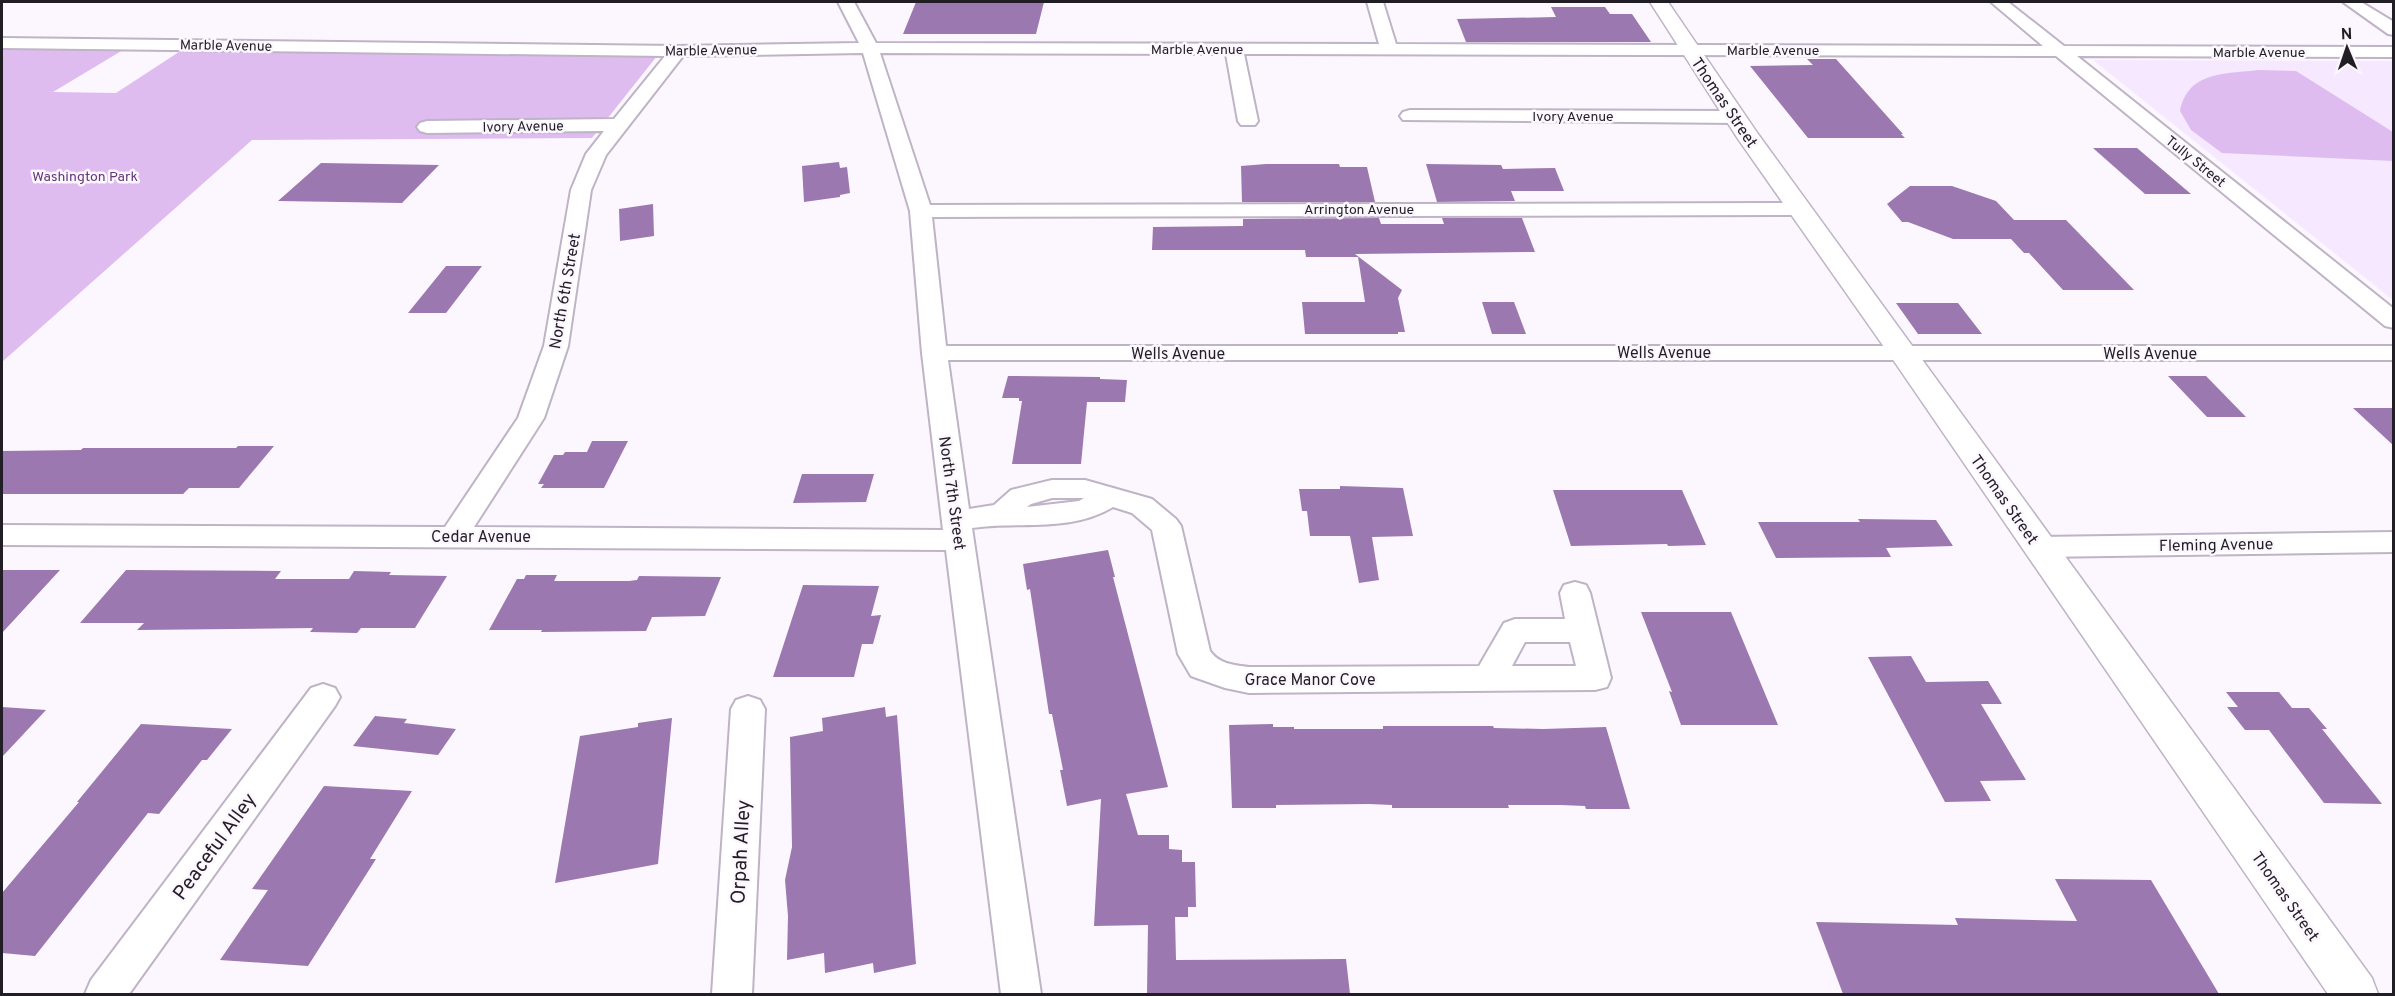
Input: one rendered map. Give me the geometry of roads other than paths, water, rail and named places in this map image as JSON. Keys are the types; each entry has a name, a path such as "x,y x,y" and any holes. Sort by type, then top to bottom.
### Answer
{"main road":[{"name":"Thomas Street","path":"1659,2 1797,209 1902,352 2355,994"}],"street":[{"name":"North 7th Street","path":"846,2 870,48 921,211 934,353 1021,994"},
{"path":"1375,2 1389,50"},
{"name":"Tully Street","path":"1999,2 2394,321"},
{"path":"2351,2 2394,30"},
{"name":"Marble Avenue","path":"2,43 678,51 870,48 2394,52"},
{"path":"1234,49 1248,121"},
{"name":"North 6th Street","path":"454,536 531,418 556,346 581,190 596,154 678,51"},
{"path":"1875,51 1889,66"},
{"name":"Ivory Avenue","path":"1410,116 1735,117"},
{"name":"Ivory Avenue","path":"427,128 618,125"},
{"name":"Arrington Avenue","path":"921,211 1797,209"},
{"name":"Wells Avenue","path":"934,353 2394,353"},
{"name":"Grace Manor Cove","path":"958,530 1002,514 1029,517 1086,510 1108,497 1142,506 1166,526 1194,654 1203,667 1225,676 1249,680 1594,678 1575,593"},
{"name":"Cedar Avenue","path":"2,534 454,536 958,530"},
{"name":"Fleming Avenue","path":"2039,547 2394,542"},
{"path":"1489,678 1515,631 1585,630"},
{"name":"Peaceful Alley","path":"105,994 323,697"},
{"name":"Orpah Alley","path":"732,994 748,709"}],"park label":[{"name":"Washington Park","path":"85,176"}]}
